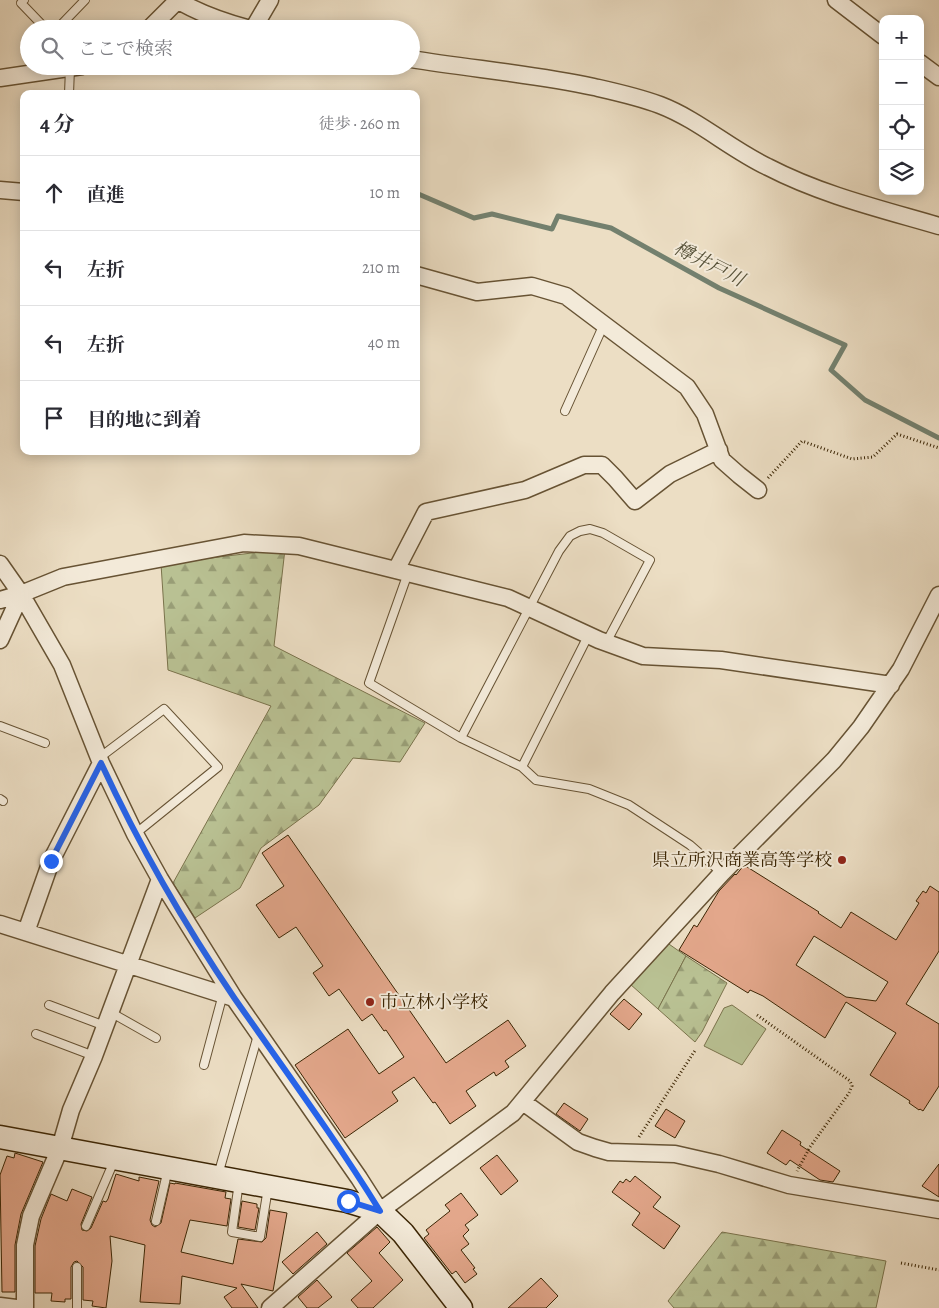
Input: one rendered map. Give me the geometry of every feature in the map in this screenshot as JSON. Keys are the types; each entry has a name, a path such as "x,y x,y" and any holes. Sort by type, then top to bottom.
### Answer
{"street":[{"path":"158,20 177,0 198,12 220,20"},
{"path":"258,20 270,0"},
{"path":"836,0 879,33"},
{"path":"420,60 538,76 625,94 660,105 708,130 766,167 799,182 843,198 939,226"},
{"path":"924,66 939,77"},
{"path":"0,78 21,75"},
{"path":"0,190 20,192"},
{"path":"420,276 476,292 532,286 566,296 687,387 705,414 722,460 758,490"},
{"path":"402,571 426,512 525,490 584,465 602,465 635,500 670,474 719,450"},
{"path":"0,600 21,594 62,577 244,543 299,546 508,598 588,636 643,656 721,660 891,685"},
{"path":"0,564 21,594 62,665 100,760 135,834 229,996 259,1032 380,1211 403,1233 461,1308"},
{"path":"0,640 21,594"},
{"path":"270,1308 380,1211 513,1113 612,993 722,873 834,760 861,727 891,685 939,595"},
{"path":"26,932 51,861 100,760"},
{"path":"25,1308 25,1245 31,1216 60,1148 71,1110 94,1056 160,879"},
{"path":"0,924 229,996"},
{"path":"523,1102 578,1142 609,1152 675,1154 719,1164 789,1185 939,1210"},
{"path":"0,1137 348,1201 380,1211"},
{"path":"0,1306 16,1308"}],"lane":[{"path":"24,0 21,3 37,20"},
{"path":"66,20 85,0"},
{"path":"70,90 74,75"},
{"path":"565,411 604,324"},
{"path":"461,738 559,551 570,536 590,529 603,533 650,560 606,643"},
{"path":"402,571 369,683 461,738 522,767 536,780 589,789 629,804 690,845 722,873"},
{"path":"522,767 588,636"},
{"path":"100,760 164,709 218,767 135,834"},
{"path":"0,726 45,743"},
{"path":"204,1065 229,996"},
{"path":"49,1005 108,1019 156,1038"},
{"path":"259,1032 228,1179 232,1232 260,1238 268,1186"},
{"path":"36,1034 94,1056"},
{"path":"86,1226 115,1158"},
{"path":"156,1221 169,1168"},
{"path":"76,1267 77,1308"}],"path":[{"path":"758,490 802,441 852,459 873,457 897,434 939,448"},
{"path":"756,1015 844,1076 850,1081 852,1086 810,1146 789,1185"},
{"path":"628,1152 696,1048"},
{"path":"901,1263 939,1270"}],"green space":[{"path":"285,549 274,646 425,723 400,762 353,758 319,805 261,848 240,888 195,918 173,883 271,706 168,670 161,564"},
{"path":"666,942 686,956 658,1009 630,984"},
{"path":"686,956 727,983 695,1042 658,1009"},
{"path":"732,1005 766,1029 742,1065 704,1046 724,1008"},
{"path":"722,1232 886,1261 876,1308 674,1308 668,1301"}],"building":[{"path":"288,835 446,1063 508,1020 526,1046 505,1061 509,1067 496,1076 494,1072 466,1091 476,1106 450,1124 414,1077 392,1092 398,1101 345,1138 295,1065 348,1029 379,1074 404,1057 386,1030 384,1031 372,1014 362,1021 339,989 329,996 313,973 323,966 296,927 279,938 256,905 284,886 262,853"},
{"path":"744,865 841,928 851,912 896,940 919,903 916,901 923,891 926,893 930,886 939,892 939,951 906,1004 939,1024 939,1086 923,1111 870,1075 896,1033 846,1002 825,1038 763,996 750,990 748,993 679,950 694,925 697,927 719,891","holes":["814,936 888,982 876,1001 846,997 796,965"]},
{"path":"624,999 642,1014 629,1030 610,1014"},
{"path":"564,1103 588,1119 580,1131 556,1114"},
{"path":"666,1109 685,1121 675,1138 655,1126"},
{"path":"782,1130 801,1142 800,1145 840,1171 833,1182 820,1180 790,1160 786,1165 767,1153"},
{"path":"15,1153 43,1162 21,1214 15,1245 15,1292 2,1292 0,1175 7,1156 14,1158"},
{"path":"497,1155 518,1181 501,1195 480,1168"},
{"path":"939,1164 939,1197 922,1186"},
{"path":"116,1174 139,1181 139,1177 159,1181 150,1220 155,1227 161,1223 170,1183 226,1192 225,1198 231,1199 227,1226 190,1220 181,1252 233,1264 238,1239 262,1242 266,1238 270,1210 287,1213 273,1291 241,1284 258,1308 232,1308 224,1297 237,1288 182,1276 180,1304 140,1302 145,1245 110,1236 112,1261 106,1308 92,1306 93,1301 83,1300 83,1267 77,1261 71,1267 71,1299 65,1299 65,1302 51,1301 52,1293 35,1293 35,1246 41,1219 51,1194 67,1201 72,1189 92,1197 81,1224 82,1230 87,1231 91,1228 103,1201 106,1202 108,1199"},
{"path":"635,1176 661,1197 653,1207 680,1226 664,1249 632,1225 640,1213 612,1192 620,1181 623,1183 626,1179 630,1182"},
{"path":"461,1193 478,1215 465,1225 469,1230 463,1236 469,1244 461,1250 475,1268 473,1269 477,1274 465,1283 456,1271 452,1274 424,1238 429,1234 426,1230 450,1211 445,1205"},
{"path":"242,1201 257,1204 257,1208 259,1208 255,1230 238,1227"},
{"path":"377,1227 390,1242 379,1253 403,1280 373,1308 358,1308 351,1300 372,1281 347,1253"},
{"path":"317,1232 327,1244 293,1274 282,1262"},
{"path":"541,1278 558,1296 546,1308 508,1308"},
{"path":"317,1280 332,1297 318,1308 307,1308 298,1297"}],"waterway":[{"name":"樽井戸川","path":"420,195 474,218 492,214 552,229 558,216 611,228 719,288 845,345 831,370 865,400 939,438"}],"place":[{"name":"県立所沢商業高等学校","path":"842,860"},
{"name":"市立林小学校","path":"370,1002"}],"route":[{"path":"51,861 101,763 116,797 160,879 234,998 380,1211 348,1201"}]}
